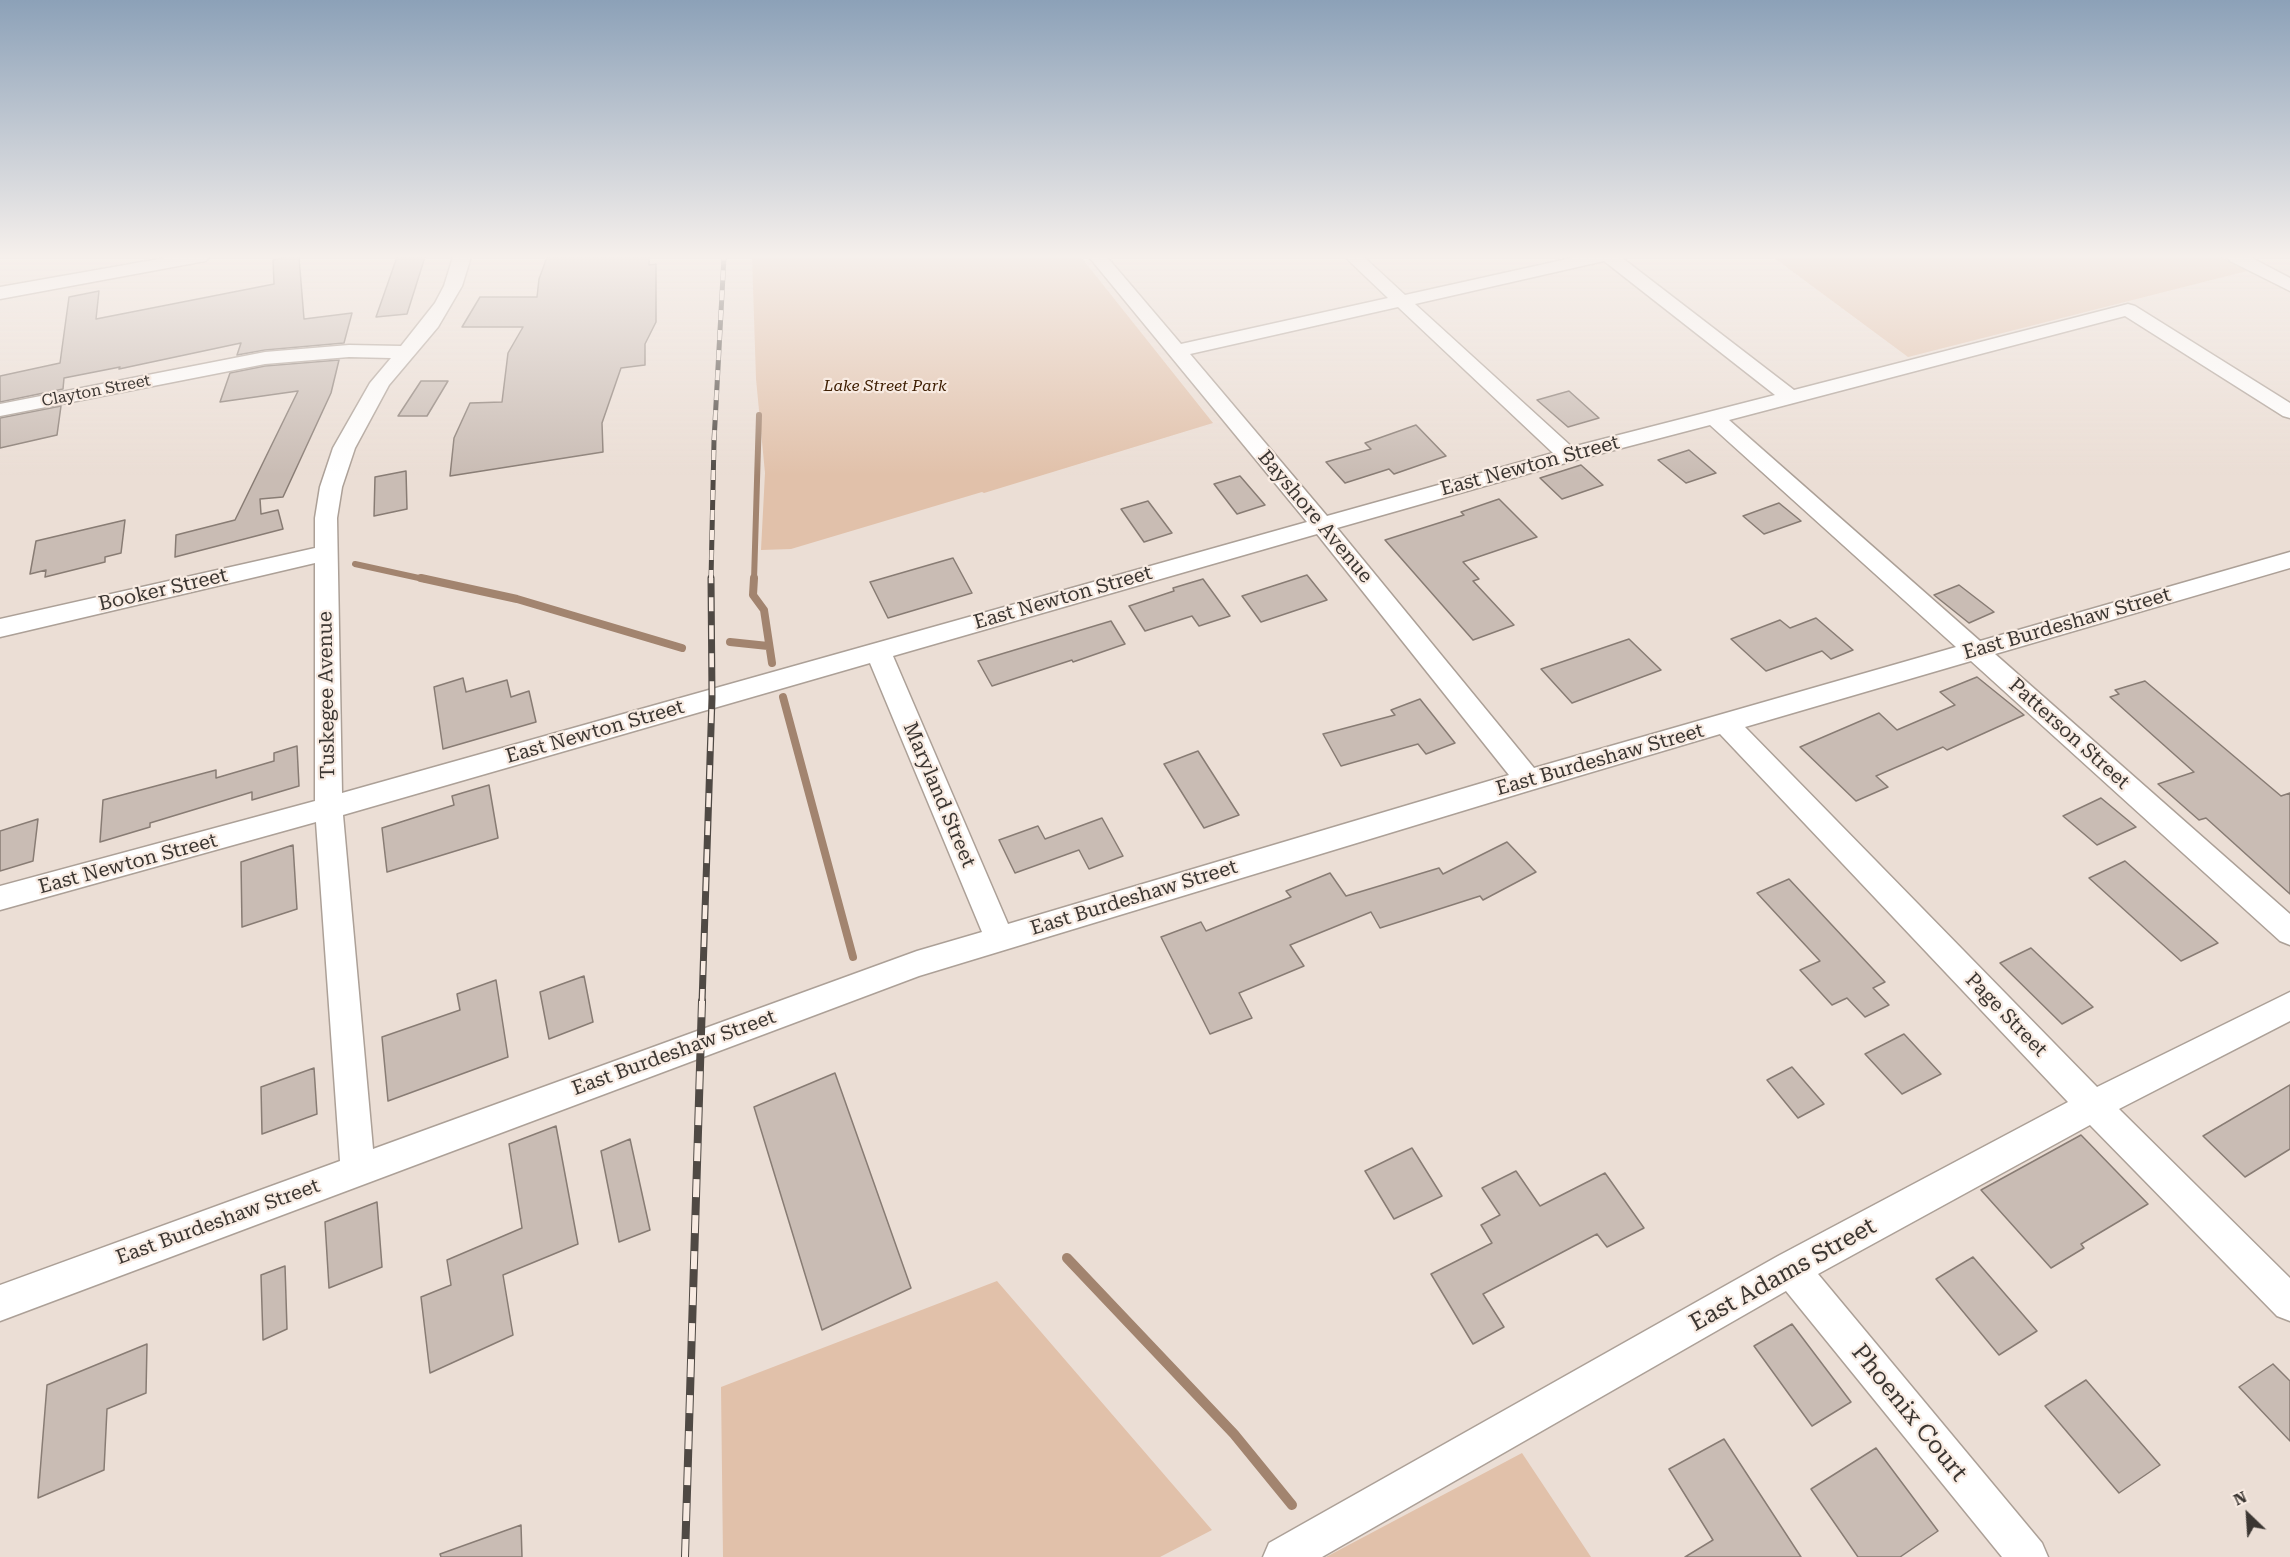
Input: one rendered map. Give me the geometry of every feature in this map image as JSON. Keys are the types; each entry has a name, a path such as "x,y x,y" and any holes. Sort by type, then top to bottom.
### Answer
{"street":[{"name":"Tuskegee Avenue","path":"358,1170 329,808 326,518 331,487 344,448 380,383 425,330"},
{"name":"Bayshore Avenue","path":"1158,330 1321,524 1528,780"},
{"path":"1176,351 1274,330"},
{"path":"1432,330 1568,455"},
{"path":"1703,330 1790,397"},
{"name":"East Newton Street","path":"0,898 329,808 1568,455 2052,330"},
{"name":"East Newton Street","path":"2159,330 2290,412"},
{"name":"Clayton Street","path":"0,410 265,358 349,351 406,352"},
{"name":"Patterson Street","path":"1714,417 2290,932"},
{"name":"Booker Street","path":"0,628 325,553"},
{"name":"East Burdeshaw Street","path":"0,1303 906,968 999,938 1528,780 2290,560"},
{"name":"Maryland Street","path":"878,651 999,938"},
{"name":"Page Street","path":"1725,723 2092,1106 2290,1303"},
{"name":"East Adams Street","path":"1283,1557 1791,1269 2092,1106 2290,1005"},
{"name":"Phoenix Court","path":"1791,1269 2028,1557"}],"green space":[{"name":"Lake Street Park","path":"754,330 1139,330 1213,423 791,549 761,550 765,473 756,379"},
{"path":"1871,330 2016,330 1908,357"},
{"path":"997,1281 1212,1530 1160,1557 723,1557 721,1387"},
{"path":"1522,1453 1591,1557 1326,1557"}],"building":[{"path":"65,330 348,330 344,343 265,350 237,355 241,343 119,369 120,367 64,378 63,389 0,402 0,376 60,363"},
{"path":"521,330 652,330 645,344 645,365 621,368 602,423 603,452 450,476 454,438 470,403 502,402 508,353"},
{"path":"339,360 331,393 283,497 260,499 261,514 278,510 283,529 175,557 176,535 235,520 298,391 220,402 230,373 265,366"},
{"path":"421,381 448,381 427,416 398,416"},
{"path":"1569,391 1599,418 1568,427 1537,400"},
{"path":"61,406 57,435 0,448 0,418"},
{"path":"1416,425 1446,456 1394,474 1389,469 1345,483 1326,462 1371,449 1365,443"},
{"path":"1689,450 1716,473 1686,483 1658,460"},
{"path":"1581,465 1603,485 1562,499 1540,478"},
{"path":"406,471 407,509 374,516 375,477"},
{"path":"1240,476 1265,505 1237,514 1214,484"},
{"path":"1499,499 1537,537 1463,562 1479,579 1473,581 1514,625 1473,640 1385,540 1464,515 1461,512"},
{"path":"1148,501 1172,533 1144,542 1121,509"},
{"path":"1779,503 1801,521 1764,534 1743,516"},
{"path":"125,520 121,553 105,557 105,562 45,577 46,570 30,574 36,541"},
{"path":"953,558 972,593 888,618 870,582"},
{"path":"1307,575 1327,600 1261,622 1242,596"},
{"path":"1203,579 1230,616 1199,626 1192,616 1145,631 1129,606 1174,591 1173,588"},
{"path":"1959,585 1994,612 1969,623 1934,595"},
{"path":"1816,618 1853,650 1831,659 1822,651 1766,671 1731,639 1780,620 1790,628"},
{"path":"1111,621 1125,644 1073,662 1072,660 992,686 978,661"},
{"path":"1629,639 1661,670 1572,703 1541,669"},
{"path":"1977,677 2024,715 1947,750 1943,747 1876,776 1888,787 1856,801 1800,747 1879,713 1897,730 1955,705 1940,692"},
{"path":"463,678 466,692 507,680 511,697 529,691 536,722 443,749 434,687"},
{"path":"2145,681 2281,796 2290,793 2290,894 2206,818 2199,820 2158,784 2194,772 2110,697 2119,694 2115,690"},
{"path":"1420,699 1455,743 1426,754 1418,744 1341,766 1323,734 1395,715 1391,710"},
{"path":"297,746 299,786 252,800 252,792 150,823 150,827 100,842 103,800 216,770 216,778 274,761 274,753"},
{"path":"1198,751 1239,815 1204,828 1164,764"},
{"path":"489,785 498,838 387,872 382,828 454,805 452,796"},
{"path":"2101,798 2136,827 2097,845 2063,816"},
{"path":"1102,818 1123,856 1089,869 1079,850 1015,873 999,840 1038,826 1045,839"},
{"path":"38,819 33,861 0,871 0,831"},
{"path":"1507,842 1536,872 1483,900 1480,896 1380,928 1371,912 1290,945 1304,966 1239,993 1252,1018 1210,1034 1161,937 1201,922 1206,931 1291,897 1286,891 1330,873 1346,896 1439,868 1443,874"},
{"path":"293,845 297,909 242,927 241,862"},
{"path":"2125,861 2218,943 2181,961 2089,878"},
{"path":"1789,879 1885,982 1873,988 1889,1005 1865,1017 1847,998 1832,1005 1800,970 1820,961 1757,893"},
{"path":"2031,948 2093,1007 2062,1024 2000,963"},
{"path":"584,976 593,1022 549,1039 540,992"},
{"path":"496,980 508,1057 388,1101 382,1037 460,1010 457,994"},
{"path":"1904,1034 1941,1074 1902,1094 1865,1054"},
{"path":"1792,1067 1824,1104 1798,1118 1767,1080"},
{"path":"314,1068 317,1114 262,1134 261,1087"},
{"path":"835,1073 911,1288 822,1330 754,1107"},
{"path":"2290,1085 2290,1149 2245,1177 2203,1136"},
{"path":"556,1126 578,1244 503,1275 513,1335 430,1373 421,1297 451,1285 447,1260 522,1228 509,1144"},
{"path":"2081,1135 2148,1204 2081,1244 2084,1248 2051,1268 1981,1190"},
{"path":"630,1139 650,1230 619,1242 601,1151"},
{"path":"1412,1148 1442,1196 1394,1219 1365,1171"},
{"path":"1516,1171 1540,1206 1605,1173 1644,1228 1607,1247 1597,1234 1483,1294 1504,1327 1473,1344 1431,1274 1492,1243 1481,1225 1500,1215 1482,1188"},
{"path":"377,1202 382,1267 329,1288 325,1222"},
{"path":"1973,1257 2037,1331 1999,1355 1936,1279"},
{"path":"285,1266 287,1329 263,1340 261,1275"},
{"path":"1792,1324 1851,1402 1812,1426 1754,1346"},
{"path":"147,1344 146,1393 107,1409 104,1470 38,1498 47,1385"},
{"path":"2273,1364 2290,1381 2290,1441 2239,1387"},
{"path":"2086,1380 2160,1465 2119,1493 2045,1406"},
{"path":"1724,1439 1801,1557 1685,1557 1713,1540 1669,1469"},
{"path":"1876,1448 1938,1531 1900,1557 1858,1557 1811,1489"},
{"path":"521,1525 522,1557 441,1557 440,1554"}],"waterway":[{"path":"754,580 759,415"},
{"path":"355,564 428,580"},
{"path":"421,578 517,599 682,648"},
{"path":"754,578 753,595 764,610 772,663"},
{"path":"730,642 768,646"},
{"path":"783,697 853,957"},
{"path":"1067,1258 1234,1434 1292,1505"}],"railway":[{"path":"711,579 714,441 720,330"},
{"path":"702,1003 712,698 711,579"},
{"path":"685,1557 702,1001"}]}
